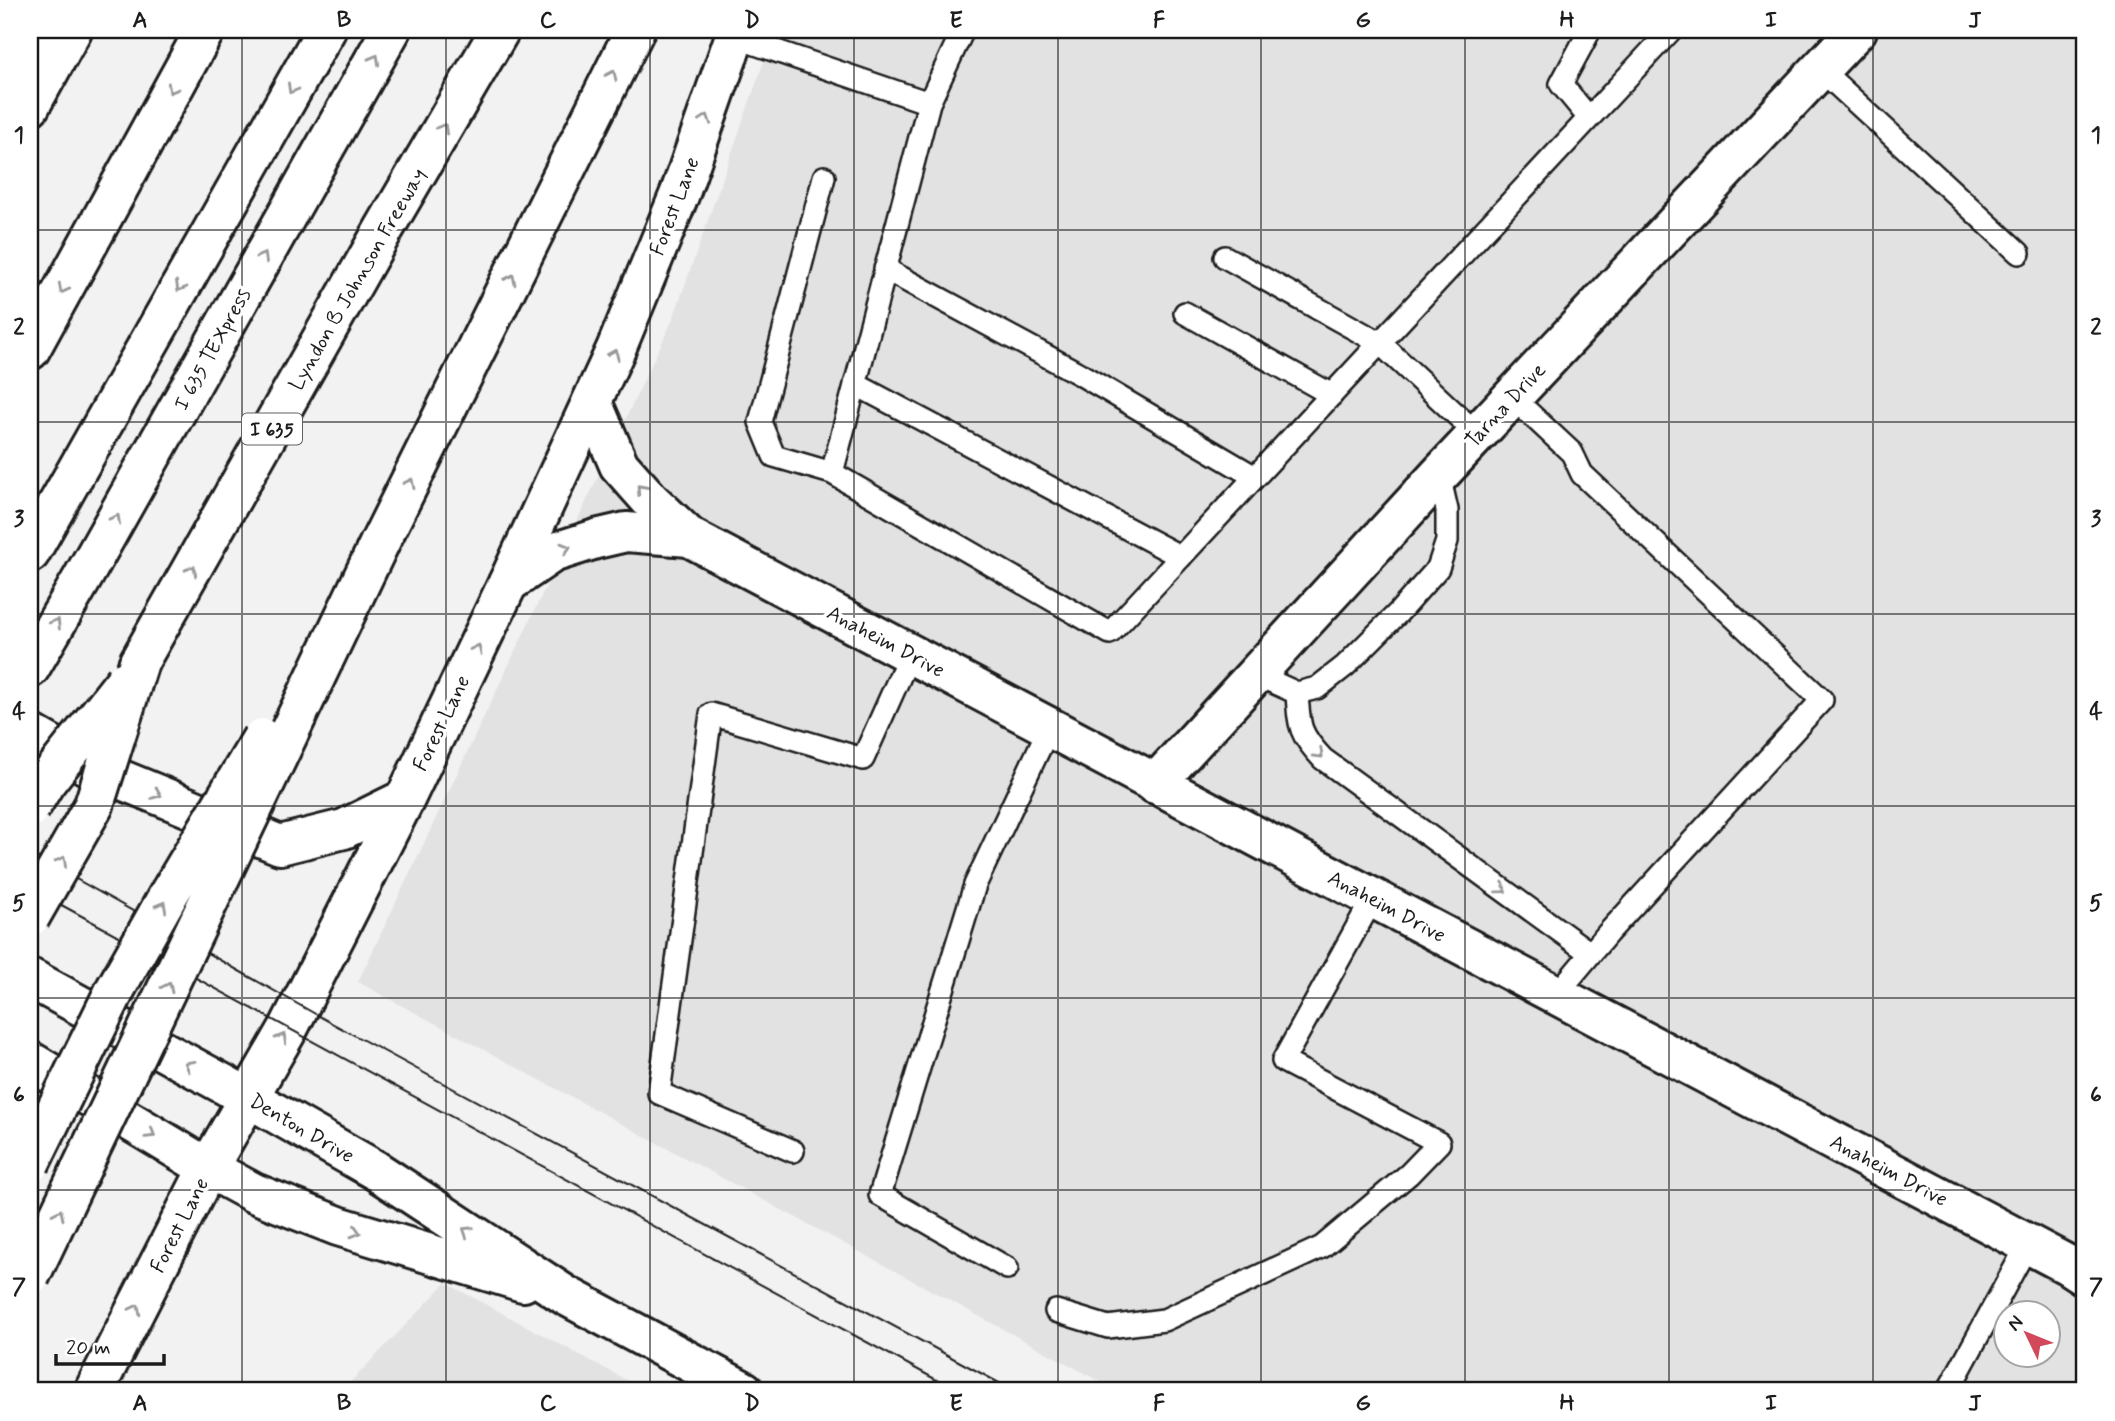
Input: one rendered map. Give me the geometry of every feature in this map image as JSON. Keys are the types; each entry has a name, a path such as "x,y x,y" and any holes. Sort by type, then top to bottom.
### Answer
{"main road":[{"path":"30,48 41,30"},
{"path":"30,106 72,30"},
{"path":"30,350 205,30"},
{"path":"30,552 326,30"},
{"name":"I 635 TEXpress","path":"30,668 391,30"},
{"name":"Lyndon B Johnson Freeway","path":"30,808 45,783 139,662 159,629 384,229 500,30"},
{"path":"30,1276 379,544 635,30"},
{"name":"Tarna Drive","path":"1156,784 1477,434 1857,30"},
{"name":"Forest Lane","path":"94,1391 208,1168 294,1017 405,799 509,583 616,349 680,193 736,33"},
{"name":"Anaheim Drive","path":"592,402 619,465 651,501 689,537 2028,1244 2080,1261"},
{"name":"Anaheim Drive","path":"509,583 552,553 626,531 689,537"},
{"path":"30,1163 116,988 163,904 379,544"},
{"path":"30,916 94,805 139,662"},
{"path":"30,733 88,766 280,845 344,829 405,799"},
{"name":"Denton Drive","path":"30,978 374,1170 565,1295 744,1391"},
{"name":"Denton Drive","path":"30,1061 254,1193 338,1226 565,1295"}],"lane":[{"path":"832,473 929,103 963,30"},
{"path":"1588,118 1561,85 1591,30"},
{"path":"824,177 760,422 774,456 832,473 1110,633 1671,30"},
{"path":"736,33 929,103"},
{"path":"1820,69 2019,253"},
{"path":"1225,257 1380,343 1477,434"},
{"path":"885,269 1078,373 1255,477"},
{"path":"1185,313 1332,395"},
{"path":"855,384 1181,557"},
{"path":"1512,397 1572,453 1582,474 1822,700 1590,953 1556,995"},
{"path":"1255,674 1297,693 1317,688 1345,666 1398,613 1438,568 1447,541 1447,510 1439,475"},
{"path":"793,1151 659,1093 711,714 863,759 910,654"},
{"path":"1297,693 1299,721 1307,741 1322,759 1590,953"},
{"path":"1007,1268 880,1195 975,885 1049,727"},
{"path":"1056,1311 1108,1327 1164,1320 1322,1247 1409,1174 1439,1143 1283,1061 1373,898"},
{"path":"1948,1391 2028,1244"}],"shaded area":[{"path":"775,30 2085,30 2085,1391 1118,1391 358,982 673,319"},
{"path":"446,1283 647,1391 342,1391"}],"tram line":[{"path":"30,853 326,1020 1014,1391"},
{"path":"30,888 957,1391"}]}
